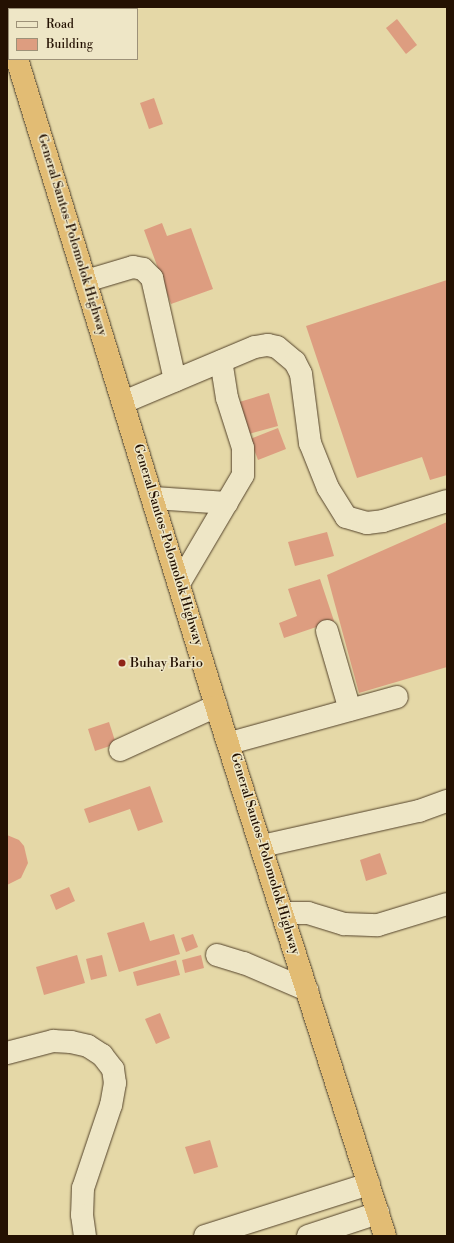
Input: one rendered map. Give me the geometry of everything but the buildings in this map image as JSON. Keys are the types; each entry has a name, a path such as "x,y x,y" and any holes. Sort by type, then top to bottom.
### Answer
{"highway":[{"name":"General Santos-Polomolok Highway","path":"17,60 180,582 216,706 230,743 385,1236"}],"street":[{"path":"86,281 133,267 144,270 152,278 175,380"},
{"path":"124,402 255,347 268,345 287,353 295,362 304,390 310,443 328,488 346,516 367,523 383,521 447,501"},
{"path":"180,582 243,475 244,462 227,398 221,361"},
{"path":"154,498 227,503"},
{"path":"327,631 350,710"},
{"path":"230,743 397,697"},
{"path":"120,750 216,706"},
{"path":"262,846 419,811 447,801"},
{"path":"283,913 308,912 344,924 365,926 397,921 447,904"},
{"path":"217,954 244,963 307,990"},
{"path":"7,1053 53,1041 71,1042 88,1046 102,1055 113,1069 115,1083 111,1105 83,1188 82,1215 85,1236"},
{"path":"215,1234 259,1228 301,1206 369,1184"},
{"path":"301,1206 309,1236 378,1214"}],"place":[{"name":"Buhay Bario","path":"122,663"}]}
